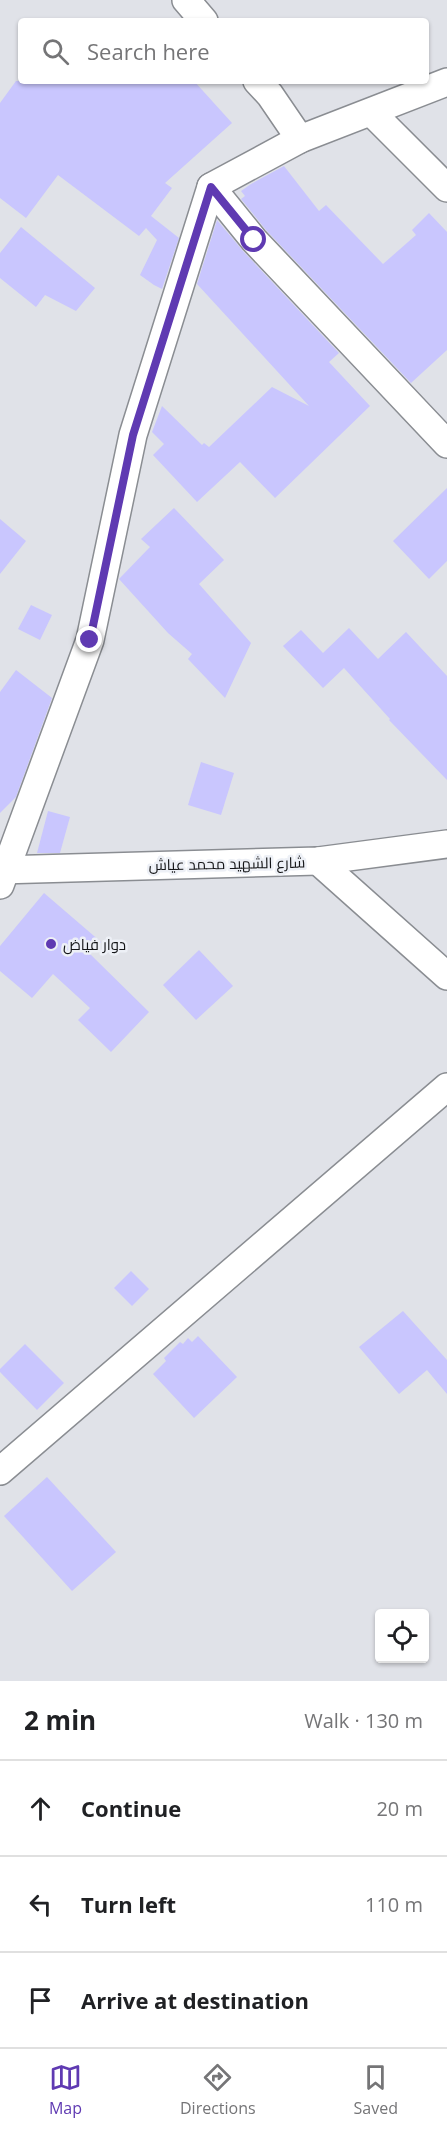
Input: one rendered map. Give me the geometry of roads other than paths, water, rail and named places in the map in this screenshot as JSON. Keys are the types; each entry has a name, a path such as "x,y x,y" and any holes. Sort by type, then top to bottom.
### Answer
{"street":[{"path":"186,0 201,18"},
{"path":"2,871 90,640 133,435 211,187 300,139 447,82"},
{"path":"260,84 300,139"},
{"path":"372,113 447,189"},
{"path":"211,187 254,240 447,444"},
{"name":"شارع الشهيد محمد عياش","path":"2,871 318,861 447,844"},
{"path":"318,861 447,976"},
{"path":"0,1471 447,1087"}],"place":[{"name":"دوار فياض","path":"51,944"}]}
